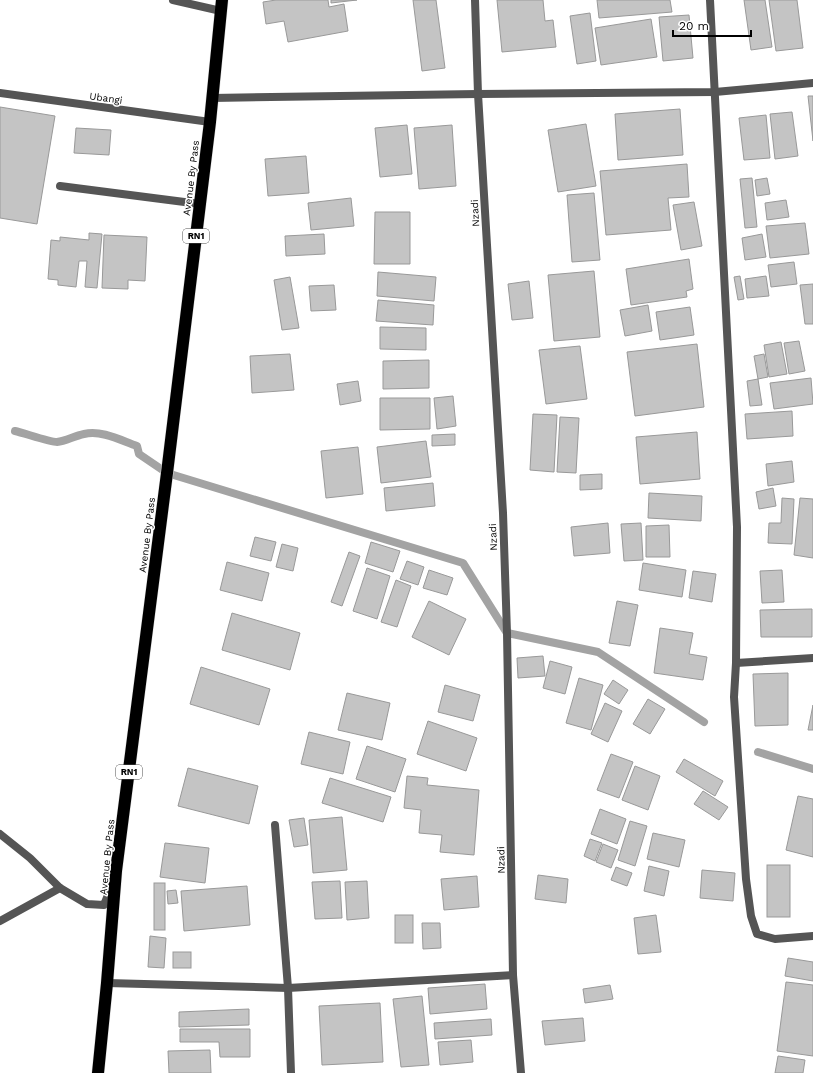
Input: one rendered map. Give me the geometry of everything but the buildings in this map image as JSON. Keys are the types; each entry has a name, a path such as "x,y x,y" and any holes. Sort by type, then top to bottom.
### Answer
{"highway":[{"name":"Avenue By Pass","path":"98,1073 116,871 200,204 222,6"}],"street":[{"path":"173,0 222,6"},
{"name":"Nzadi","path":"475,0 478,94 502,512 507,633 513,975 521,1073"},
{"path":"710,0 738,527 734,697 746,879 751,916 757,934 775,939 813,936"},
{"path":"212,98 715,92 813,83"},
{"name":"Ubangi","path":"0,93 210,122"},
{"path":"60,186 200,204"},
{"path":"736,663 813,658"},
{"path":"275,825 288,988 291,1073"},
{"path":"0,834 30,858 60,888 87,904 104,905 116,871"},
{"path":"0,922 60,888"},
{"path":"107,983 288,988 513,975"}],"waterway":[{"path":"15,431 57,442 91,433 111,436 137,446 139,454 167,473 463,563 507,633 598,652 704,722"},
{"path":"758,752 813,769"}]}
